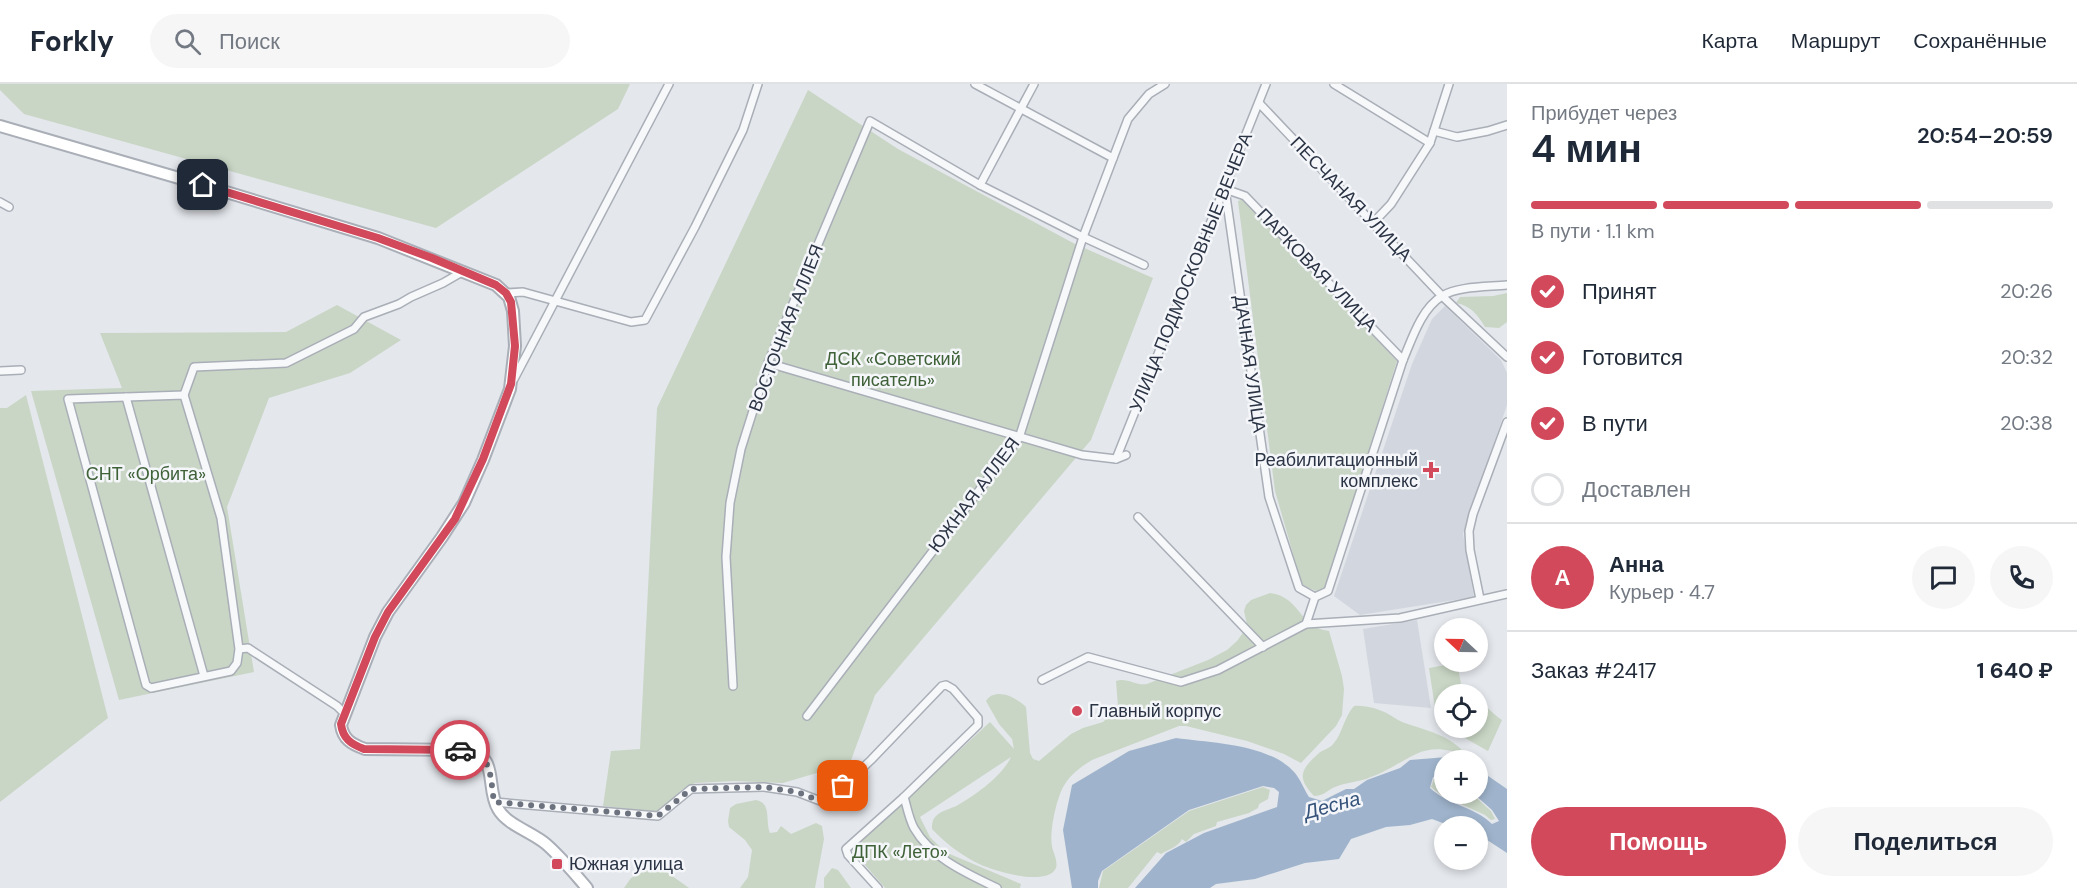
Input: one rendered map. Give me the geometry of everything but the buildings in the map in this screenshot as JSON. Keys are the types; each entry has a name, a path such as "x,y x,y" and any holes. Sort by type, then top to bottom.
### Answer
{"street":[{"path":"586,888 544,842 501,814 494,802 488,764 476,752 364,749 350,743 344,736 341,724 375,637 388,612 464,502 511,384 669,84"},
{"path":"506,293 523,292 631,322 645,320 690,237 743,130 758,84"},
{"path":"975,84 1113,158"},
{"path":"1034,84 980,185 1082,240 1144,265"},
{"name":"ЮЖНАЯ АЛЛЕЯ","path":"807,716 1019,438 1082,240 1128,119 1149,94 1164,84"},
{"name":"УЛИЦА ПОДМОСКОВНЫЕ ВЕЧЕРА","path":"1116,459 1266,84"},
{"path":"1334,84 1430,143"},
{"path":"1374,222 1392,204 1430,143 1449,84"},
{"name":"ПЕСЧАНАЯ УЛИЦА","path":"1259,103 1442,296 1507,357"},
{"name":"ВОСТОЧНАЯ АЛЛЕЯ","path":"734,686 726,557 730,503 741,449 768,363 870,121 980,185"},
{"path":"1434,131 1457,137 1507,125"},
{"path":"0,126 378,238 496,285 506,293 513,311 515,346 511,384"},
{"name":"ПАРКОВАЯ УЛИЦА","path":"1225,189 1245,196 1403,360"},
{"name":"ДАЧНАЯ УЛИЦА","path":"1225,189 1269,497 1299,588 1315,597"},
{"path":"0,202 9,207"},
{"path":"184,395 68,399 143,678 146,685 151,688 231,671 237,663 239,649 221,518 184,395 194,367 286,363 354,329 364,317 399,304 463,271"},
{"path":"1306,624 1315,597 1329,591 1403,360 1419,324 1428,309 1442,296 1467,288 1507,285"},
{"path":"768,363 1082,455 1116,459 1126,455"},
{"path":"0,371 21,370"},
{"path":"126,397 204,676"},
{"path":"1480,599 1470,550 1469,531 1473,514 1507,422"},
{"path":"1138,517 1263,647"},
{"path":"1042,680 1088,657 1180,682 1218,670 1306,624 1400,618 1507,594"},
{"path":"239,649 248,648 337,706 344,713"},
{"path":"494,802 658,816 691,789 764,787 797,792 823,802 871,760 942,686 950,686 978,718 978,725 904,797 846,849 848,855 878,888"},
{"path":"904,797 913,827 923,841 948,862 998,888"}],"shaded area":[{"name":"Реабилитационный комплекс","path":"1445,306 1501,360 1507,373 1507,405 1463,534 1474,597 1360,615 1334,596 1412,364 1432,319"},
{"path":"1417,620 1431,708 1374,703 1363,629"}],"green space":[{"path":"0,84 630,84 618,109 436,228 24,114 0,90"},
{"name":"ДСК «Советский писатель»","path":"808,90 898,149 1075,244 1153,278 1091,440 875,695 850,763 783,783 735,781 695,783 683,789 658,812 603,806 611,751 640,749 657,408"},
{"path":"1244,199 1397,361 1326,587 1316,591 1302,585 1275,491 1238,201"},
{"path":"1507,293 1507,322 1499,328 1485,327 1473,311 1456,303 1460,297 1493,296"},
{"name":"СНТ «Орбита»","path":"337,305 401,340 350,373 269,398 227,507 254,672 119,700 31,391 122,388 100,333 286,332"},
{"path":"26,395 108,718 0,802 0,408 7,408"},
{"name":"ДПК «Лето»","path":"1270,593 1288,600 1311,624 1329,631 1342,676 1344,689 1342,715 1336,726 1301,763 1284,754 1247,741 1186,726 1179,726 1092,760 1070,777 1059,796 1051,840 1056,868 1051,874 1030,877 1005,873 975,862 952,847 932,829 936,816 981,790 1002,771 1011,757 920,817 930,837 945,852 1021,884 1020,888 885,888 852,850 990,722 1014,749 1012,739 999,724 986,701 990,697 1006,695 1026,707 1030,753 1033,759 1039,761 1071,734 1103,722 1118,707 1116,681 1147,684 1227,650 1245,630 1246,605 1251,600"},
{"path":"1434,667 1434,672 1459,672 1461,684 1434,684 1434,701 1429,668"},
{"path":"1354,706 1377,709 1402,722 1434,733 1434,738 1446,738 1462,750 1427,750 1371,777 1340,785 1314,796 1303,779 1304,770 1318,754 1331,747 1340,734"},
{"path":"1488,708 1502,720 1488,751 1465,738 1488,738"},
{"path":"1263,787 1270,790 1268,799 1259,804 1258,808 1249,813 1217,822 1216,826 1194,834 1186,842 1182,839 1176,846 1161,854 1157,852 1128,888 1099,888 1103,871 1189,811"},
{"path":"756,800 766,808 770,833 777,832 781,826 791,834 816,823 822,826 824,839 815,888 740,888 748,877 752,850 745,840 729,827 730,808 736,804"},
{"path":"1461,804 1483,804 1491,811 1495,819 1491,820"},
{"path":"654,866 661,868 689,888 624,888 631,878"},
{"path":"832,868 838,870 851,888 824,888 824,878"}],"water":[{"name":"Десна","path":"1176,738 1256,750 1284,763 1299,778 1309,797 1322,801 1346,789 1354,789 1367,780 1400,768 1410,760 1434,758 1434,777 1430,788 1434,791 1434,804 1457,804 1482,816 1434,816 1434,820 1386,827 1351,839 1339,859 1305,863 1255,879 1216,884 1210,888 1135,888 1166,853 1204,833 1277,807 1279,792 1274,788 1263,786 1189,810 1102,871 1098,888 1072,888 1063,830 1072,785 1129,751"},
{"path":"1488,776 1507,789 1507,853 1488,841 1488,821 1492,824 1499,821 1485,804 1488,804"}],"way so far":[{"path":"460,750 471,750 486,760 490,770 494,802 658,816 691,789 764,787 797,792 823,802 843,786"}],"place":[{"name":"Реабилитационный комплекс","path":"1431,470"},
{"name":"Главный корпус","path":"1077,711"},
{"name":"Южная улица","path":"557,864"}],"route":[{"path":"203,185 378,238 432,258 496,285 506,293 511,302 515,346 511,384 500,417 455,519 388,612 375,637 341,724 344,736 350,743 364,749 460,750"}]}
